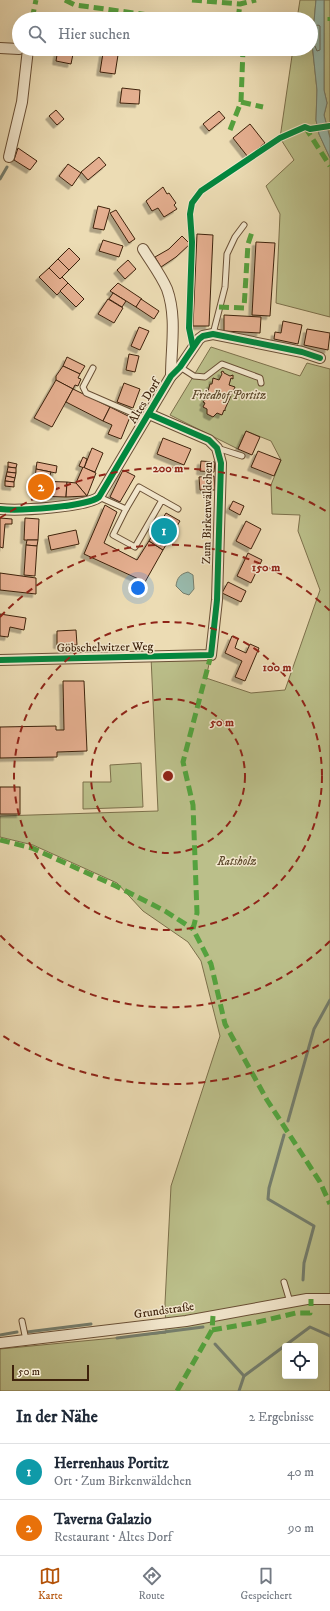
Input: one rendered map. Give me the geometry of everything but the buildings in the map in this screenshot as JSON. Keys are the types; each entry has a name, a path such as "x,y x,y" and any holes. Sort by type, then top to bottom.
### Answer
{"street":[{"path":"0,48 12,49"},
{"path":"8,158 22,102 27,56"},
{"name":"Altes Dorf","path":"143,249 163,281 169,296 173,324 171,376"},
{"path":"213,334 302,352 320,358"},
{"name":"Altes Dorf","path":"99,497 171,376 180,367 199,339 203,336 213,334"},
{"name":"Zum Birkenwäldchen","path":"148,416 209,440 217,448 220,462 217,600 211,655"},
{"path":"0,509 58,506 89,502 99,497"},
{"name":"Göbschelwitzer Weg","path":"0,660 211,655"},
{"name":"Grundstraße","path":"0,1343 186,1321 308,1299 330,1299"}],"lane":[{"path":"213,334 225,287 228,254 235,236 244,225"},
{"path":"180,367 194,376 205,377 222,364 260,378 261,383"},
{"path":"94,368 83,387 86,393 148,416"},
{"path":"217,448 242,456"},
{"path":"162,500 135,547 113,536 139,487 178,509"},
{"path":"99,497 126,509"},
{"path":"284,1282 290,1302"},
{"path":"22,1321 26,1340"}],"green space":[{"path":"300,0 316,0 315,12 298,12"},
{"path":"324,0 330,0 330,138 324,115 327,103 324,90"},
{"path":"292,56 313,56 317,90 316,120 319,134 330,158 330,317 276,303 280,214 266,186 294,160 280,138"},
{"name":"Ratsholz","path":"211,347 300,376 307,363 330,369 330,1391 0,1391 0,1349 166,1333 165,1303 171,1186 220,1036 201,961 188,942 143,911 117,883 33,845 0,837 0,816 158,811 151,657 211,655 206,678 251,693 285,690 320,590 298,531 300,515 272,514 271,485 281,460 271,441 246,431 238,449 170,415"},
{"path":"141,763 143,807 83,809 83,782 111,782 110,765"}],"water":[{"path":"316,0 324,0 324,90 327,103 324,115 330,138 330,158 319,134 316,120 317,90 313,56 318,56 318,12 315,12"},
{"path":"188,572 193,575 194,589 189,595 183,593 176,586 179,577"}],"waterway":[{"path":"0,179 7,167"},
{"path":"288,1121 314,1029 330,1000"},
{"path":"284,1135 269,1188 268,1199 314,1226 304,1263 303,1280"},
{"path":"27,1332 91,1324"},
{"path":"117,1338 203,1327"},
{"path":"239,1391 244,1376 310,1327 330,1336"},
{"path":"0,1335 17,1332"},
{"path":"215,1344 244,1376"}],"marked path":[{"path":"33,12 36,0"},
{"path":"65,0 75,5 127,12"},
{"path":"192,0 240,4 256,0"},
{"path":"239,12 240,4"},
{"path":"230,130 241,102 243,56"},
{"path":"241,102 263,107"},
{"path":"305,127 330,166"},
{"path":"219,307 244,308 248,244 252,232"},
{"path":"211,655 183,762 193,805 197,913 193,929 211,964 225,1024 267,1100 320,1182 330,1204"},
{"path":"0,840 32,848 116,886 165,911 193,929"},
{"path":"311,1299 311,1306"},
{"path":"212,1330 258,1322 296,1313 310,1313 310,1310"},
{"path":"177,1391 212,1330 213,1316"}],"cycle path":[{"path":"193,347 189,328 192,242 190,214 192,203 201,191 280,138 305,127 310,129 330,126"},
{"path":"0,509 36,509 67,506 99,497 171,376 180,367 199,339 203,336 213,334 302,352 320,358"},
{"path":"0,660 211,655 217,600 221,463 217,448 209,440 149,414"}],"place":[{"name":"Taverna Galazio","path":"41,487"},
{"name":"Herrenhaus Portitz","path":"164,531"}],"park label":[{"name":"Friedhof Portitz","path":"229,395"}]}
